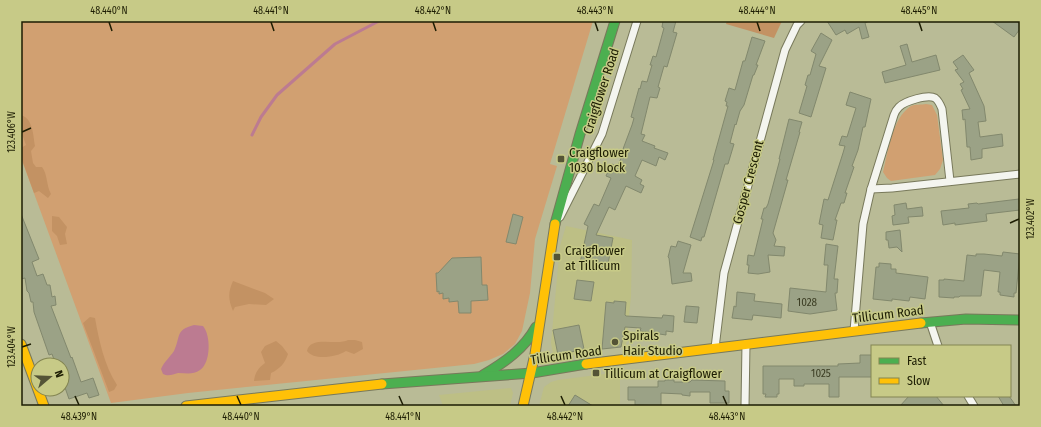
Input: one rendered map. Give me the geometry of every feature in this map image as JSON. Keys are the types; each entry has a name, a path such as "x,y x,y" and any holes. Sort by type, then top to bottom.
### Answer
{"main road":[{"name":"Craigflower Road","path":"522,406 532,373 553,231 582,127 615,21"},
{"path":"481,376 508,360 527,343 537,325 542,305"},
{"name":"Tillicum Road","path":"186,406 374,385 532,373 714,348 930,322 1020,320"},
{"path":"21,344 44,406"},
{"path":"224,406 239,400"}],"street":[{"name":"Craigflower Road","path":"553,231 602,134 637,21"},
{"name":"Gosper Crescent","path":"714,348 724,273 785,50 797,25 801,21"},
{"path":"854,331 863,224 871,189 894,115 899,107 905,102 926,96 933,97 938,101 942,109 950,181"},
{"path":"871,189 1020,174"},
{"path":"930,322 938,345"},
{"path":"745,406 746,344"},
{"path":"969,397 974,406"}],"shaded area":[{"path":"21,21 593,21 550,164 557,166 535,239 530,293 522,331 515,344 503,354 474,364 188,393 111,403 21,158"},
{"path":"727,21 782,21 774,38 726,24"},
{"path":"926,104 932,105 937,115 943,160 940,169 935,175 891,181 883,172 895,127 905,111 911,106"},
{"path":"21,115 28,120 32,128 35,146 31,151 33,163 36,167 42,167 44,170 51,194 48,198 39,191 34,193 21,157 21,148 26,145 21,131"},
{"path":"52,216 59,217 67,227 65,234 67,244 60,245 57,236 52,231"},
{"path":"566,226 632,240 631,296 626,346 601,349 560,358 553,354 551,343 560,246"},
{"path":"233,281 265,293 274,299 266,305 249,304 235,307 233,311 229,296"},
{"path":"90,317 95,318 105,361 117,385 114,390 109,392 83,323"},
{"path":"194,325 203,326 206,330 209,349 204,366 197,372 192,373 178,373 169,375 163,374 161,369 174,351 181,331"},
{"path":"348,340 362,342 363,349 354,354 346,351 337,355 326,357 315,356 307,351 309,346 313,343 343,342"},
{"path":"276,341 288,354 285,360 280,368 271,373 270,380 254,381 257,371 265,363 261,352 265,346"},
{"path":"620,372 620,406 539,406 544,387 551,382"},
{"path":"511,388 513,393 510,406 443,406 439,395"}],"building":[{"path":"663,21 676,21 673,32 677,33 667,67 664,66 658,87 660,88 657,98 650,97 641,134 645,135 642,141 655,146 654,148 668,153 665,160 659,157 656,166 642,160 635,176 642,180 640,184 644,186 641,193 626,186 615,210 609,207 596,235 613,238 607,269 580,263 588,226 584,224 594,204 599,206 611,178 606,176 609,169 612,164 617,167 625,150 623,149 634,118 631,117 639,88 640,89 642,81 647,82 653,56 656,57 664,28 662,27"},
{"path":"827,21 869,21 865,23 869,37 862,39 859,27 847,34 845,30 836,35"},
{"path":"992,21 1016,21 1020,24 1020,29 1014,37"},
{"path":"821,33 832,40 819,66 826,68 811,117 799,113 807,86 805,85 808,75 810,75 816,54 811,51"},
{"path":"752,37 765,41 744,105 740,111 736,125 735,124 730,143 734,144 728,164 725,164 704,237 702,237 701,241 690,237 714,160 728,106 726,106 727,102 725,101 729,88 735,90 743,61 745,61"},
{"path":"907,44 912,62 936,55 940,70 885,83 882,72 906,65 900,46"},
{"path":"963,55 974,70 969,73 984,106 986,121 978,122 980,137 1002,134 1003,146 982,149 982,158 971,160 970,147 967,147 965,119 963,120 962,110 970,109 961,90 963,89 960,84 964,82 955,70 958,69 953,62"},
{"path":"850,92 871,99 865,127 863,127 858,150 852,166 854,167 845,193 847,193 844,203 841,203 835,220 837,220 833,240 821,238 823,225 819,224 824,199 828,200 845,146 839,145 842,136 847,137 856,108 846,105"},
{"path":"789,119 802,122 773,233 776,240 774,246 785,247 784,256 768,255 770,272 758,274 748,273 748,255 754,256 763,219 761,219 764,208 766,208 768,204"},
{"path":"1019,199 1020,210 986,214 987,221 943,225 941,211 969,208 968,204"},
{"path":"906,203 907,209 922,207 923,216 908,217 909,223 893,225 892,216 895,215 894,205"},
{"path":"21,214 39,259 32,262 37,276 43,274 47,285 50,285 52,297 55,296 56,305 51,306 81,382 93,378 99,395 89,398 87,393 69,399 70,357 53,357 52,354 49,355 34,312 33,302 31,302 27,291 25,278 21,279"},
{"path":"513,214 523,217 516,244 506,242"},
{"path":"900,230 902,252 897,247 889,248 888,240 886,240 886,232"},
{"path":"678,241 691,245 683,273 691,273 692,281 672,284 668,257 671,246 676,247"},
{"path":"826,244 838,246 834,279 838,279 837,293 835,293 837,310 810,314 788,311 790,288 826,292 828,265 824,265"},
{"path":"1003,252 1020,254 1016,293 1014,293 1014,297 1000,295 1000,292 998,292 1000,272 984,270 981,296 960,296 954,298 939,297 939,280 964,281 967,255 976,256 976,254 984,254 1002,256"},
{"path":"481,257 482,285 487,285 488,300 471,301 471,313 459,313 458,301 449,302 449,298 443,299 443,293 439,294 439,291 437,292 436,273 438,273 452,258"},
{"path":"879,263 891,264 891,269 896,269 896,273 928,277 925,299 910,297 909,301 892,299 892,301 873,299 876,267 879,267"},
{"path":"577,280 594,282 591,301 574,299"},
{"path":"737,292 755,294 754,301 782,304 781,318 753,315 752,320 732,318 734,306 736,307"},
{"path":"614,301 626,302 626,316 662,318 663,315 674,316 673,332 666,331 666,335 640,331 641,328 625,327 621,347 602,349 606,302 614,303"},
{"path":"686,306 699,307 697,323 684,322"},
{"path":"579,325 584,349 558,355 553,330"},
{"path":"860,355 871,355 871,377 839,377 839,397 829,397 829,384 804,384 804,386 794,386 794,379 779,379 779,394 777,394 777,397 765,397 766,394 763,394 763,366 838,366 838,364 860,363"},
{"path":"674,380 674,382 690,382 692,380 725,381 725,391 729,391 729,403 710,403 710,392 690,392 690,396 661,393 661,406 635,405 635,400 628,400 628,387 658,387 658,381"},
{"path":"575,395 593,406 568,406"},
{"path":"908,397 937,397 944,406 900,406"},
{"path":"999,397 1010,397 1016,406 1004,406"}],"waterway":[{"path":"252,135 261,117 277,95 335,44 379,21"}],"traffic: fast":[{"path":"555,224 580,134 615,21"},
{"path":"921,323 966,319 1020,320"},
{"path":"483,375 499,365 520,348 536,327"},
{"path":"382,384 532,373 586,364"}],"traffic: slow":[{"path":"523,406 535,354 555,224"},
{"path":"586,364 921,323"},
{"path":"21,344 44,406"},
{"path":"186,406 382,384"}],"place":[{"name":"Craigflower 1030 block","path":"561,159"},
{"name":"Craigflower at Tillicum","path":"557,257"},
{"name":"Spirals Hair Studio","path":"615,342"},
{"name":"Tillicum at Craigflower","path":"596,373"}]}
